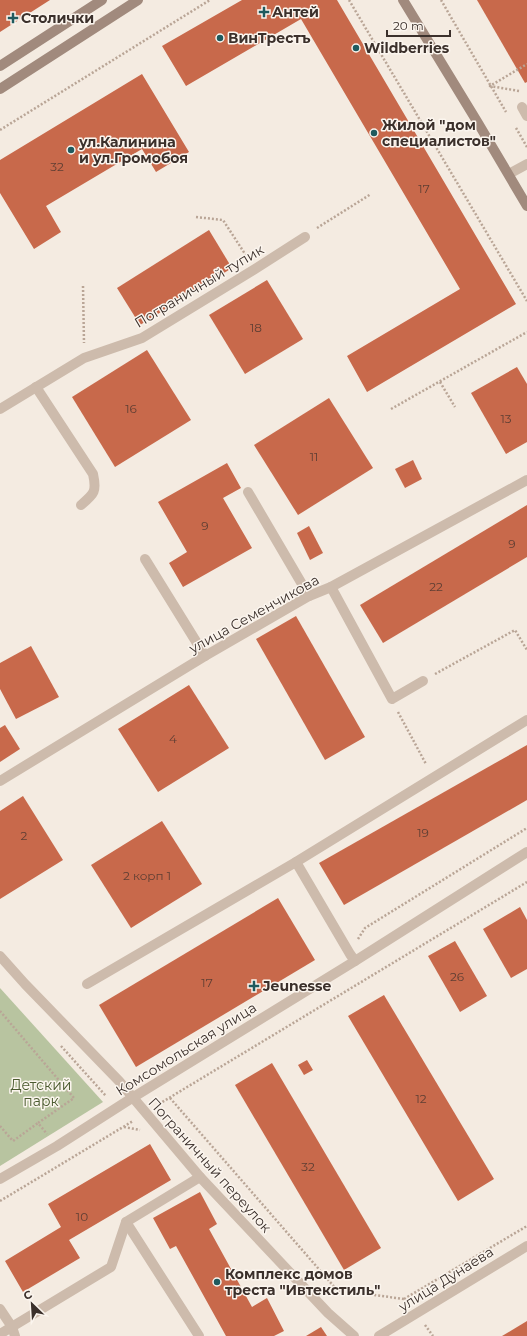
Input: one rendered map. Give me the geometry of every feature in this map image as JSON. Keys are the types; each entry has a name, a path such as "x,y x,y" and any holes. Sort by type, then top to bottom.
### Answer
{"main road":[{"path":"0,66 102,0"},
{"path":"0,89 138,0"},
{"path":"402,0 509,174 527,206"}],"street":[{"path":"509,174 527,164"},
{"name":"Пограничный тупик","path":"0,409 84,358 142,338 305,237"},
{"path":"36,387 93,474 96,486 94,495 81,505"},
{"name":"улица Семенчикова","path":"0,781 205,656 309,596 331,587 527,480"},
{"path":"248,492 309,596"},
{"path":"145,559 205,656"},
{"path":"331,587 392,699 423,681"},
{"path":"87,984 296,862 527,720"},
{"name":"Комсомольская улица","path":"0,1179 112,1112 132,1098 355,961 527,852"},
{"path":"296,862 355,961"},
{"name":"Пограничный переулок","path":"0,956 119,1081 145,1114 200,1177 328,1313 354,1336"},
{"path":"0,1334 13,1332 111,1268 126,1222 200,1177"},
{"path":"126,1222 200,1336"},
{"name":"улица Дунаева","path":"379,1336 527,1246"},
{"path":"0,1309 13,1332"}],"path":[{"path":"0,130 210,0"},
{"path":"349,0 527,301"},
{"path":"440,0 507,113"},
{"path":"490,86 527,64"},
{"path":"490,86 520,91"},
{"path":"515,126 527,147"},
{"path":"305,237 371,194"},
{"path":"196,217 223,220 255,269"},
{"path":"83,286 84,358"},
{"path":"391,409 527,332"},
{"path":"440,382 455,407"},
{"path":"423,681 515,630 527,650"},
{"path":"392,699 433,778"},
{"path":"0,1201 527,882"},
{"path":"0,1011 74,1098 13,1141 0,1126"},
{"path":"170,1098 338,1290 404,1299 527,1226"},
{"path":"38,1123 57,1146"},
{"path":"404,1299 433,1336"}],"green space":[{"name":"Детский парк","path":"0,988 103,1102 0,1166"}],"building":[{"path":"0,0 50,0 0,32"},
{"path":"242,0 337,0 516,304 367,392 347,356 460,289 301,19 186,86 162,46"},
{"path":"477,0 527,0 527,82 525,83"},
{"path":"142,74 189,152 156,172 142,149 46,206 61,232 34,249 0,193 0,160"},
{"path":"209,230 232,268 140,325 117,288"},
{"path":"267,280 303,339 245,374 209,315"},
{"path":"147,350 191,420 115,467 72,397"},
{"path":"517,367 527,384 527,442 506,454 471,393"},
{"path":"329,398 373,468 298,515 254,445"},
{"path":"413,460 422,479 405,488 395,469"},
{"path":"227,463 241,488 223,498 252,548 183,587 169,563 187,552 158,502"},
{"path":"527,505 527,557 383,643 360,605"},
{"path":"309,526 323,553 310,560 297,533"},
{"path":"296,616 365,737 325,760 256,639"},
{"path":"31,646 59,697 16,719 0,689 0,663"},
{"path":"189,685 229,748 158,792 118,729"},
{"path":"5,725 20,749 0,762 0,728"},
{"path":"527,745 527,800 344,905 319,863"},
{"path":"23,796 63,860 0,899 0,811"},
{"path":"162,821 202,884 131,928 91,865"},
{"path":"278,898 315,960 136,1067 99,1005"},
{"path":"520,907 527,920 527,969 511,978 483,929"},
{"path":"455,941 487,996 460,1012 428,956"},
{"path":"384,995 494,1179 458,1201 348,1016"},
{"path":"307,1060 313,1070 304,1075 298,1065"},
{"path":"272,1063 381,1248 344,1270 235,1085"},
{"path":"150,1144 171,1180 69,1240 80,1258 23,1292 5,1261 61,1227 48,1204"},
{"path":"200,1192 217,1224 209,1229 252,1307 267,1298 284,1331 274,1336 226,1336 176,1246 170,1249 153,1218"},
{"path":"527,1321 527,1336 502,1336"},
{"path":"321,1327 327,1336 306,1336"}],"place":[{"name":"Антей","path":"264,12"},
{"name":"Столички","path":"13,18"},
{"name":"ВинТрестъ","path":"220,38"},
{"name":"Wildberries","path":"356,48"},
{"name":"Жилой \"дом специалистов\"","path":"374,133"},
{"name":"ул.Калинина и ул.Громобоя","path":"71,150"},
{"name":"Jeunesse","path":"254,986"},
{"name":"Комплекс домов треста \"Ивтекстиль\"","path":"217,1282"}]}
